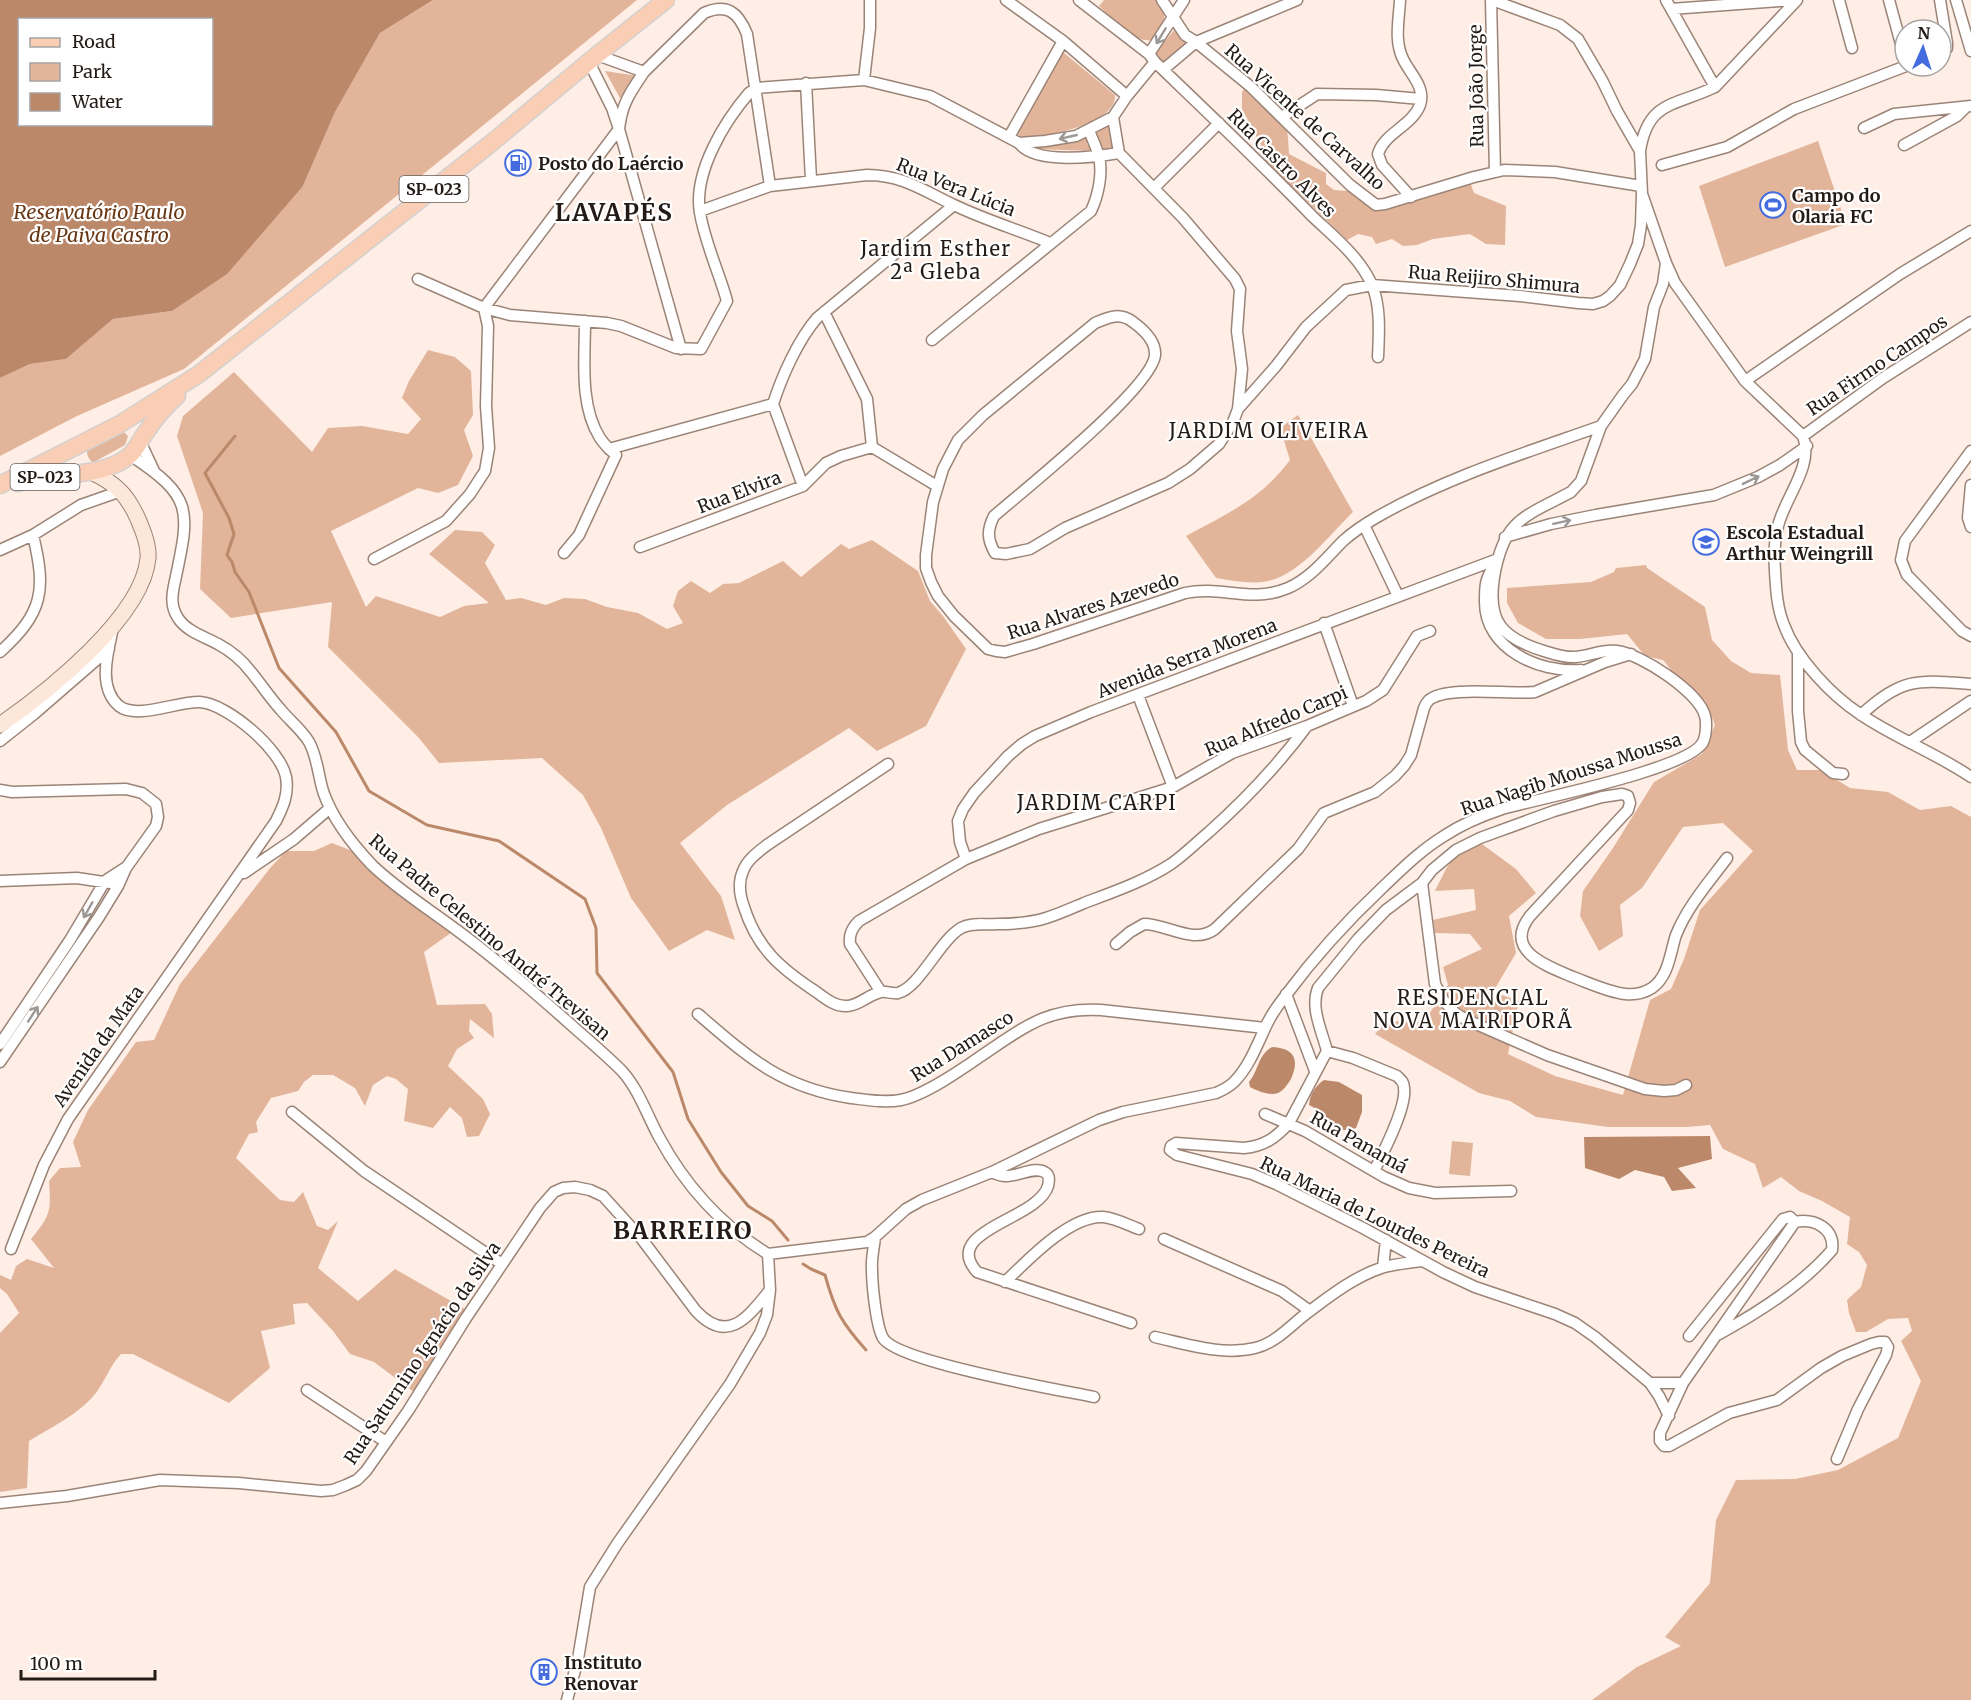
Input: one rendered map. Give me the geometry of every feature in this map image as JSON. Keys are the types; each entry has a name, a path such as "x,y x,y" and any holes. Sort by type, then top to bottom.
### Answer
{"main road":[{"name":"SP-023","path":"0,487 30,479 91,472 124,459 165,406 199,374 489,145 666,0"},
{"name":"SP-023","path":"0,487 120,424 199,374"},
{"path":"120,424 127,425 140,441"},
{"name":"SP-023","path":"89,439 81,456 85,467 91,472"},
{"path":"122,491 118,477 124,459"},
{"path":"0,725 49,687 113,627 137,590 145,572 148,556 141,526 128,498 104,478 91,472"}],"street":[{"path":"864,80 870,28 870,0"},
{"path":"1006,0 1063,41 1128,96"},
{"name":"Rua Castro Alves","path":"1079,0 1156,62 1219,123 1357,261 1372,285"},
{"name":"Rua Vicente de Carvalho","path":"1162,0 1185,35 1251,87 1371,203 1385,204 1495,172 1518,170 1555,172 1641,190"},
{"path":"1014,140 1058,140 1076,135 1113,117 1156,62 1172,16 1184,0"},
{"path":"1156,62 1196,42 1297,0"},
{"path":"1400,0 1397,43 1404,62 1418,83 1421,99 1413,116 1384,143 1378,154 1382,165 1411,197"},
{"path":"1491,0 1560,25 1578,39 1640,152"},
{"name":"Rua João Jorge","path":"1491,0 1495,172"},
{"path":"1715,87 1669,5 1795,0"},
{"path":"1795,0 1715,87 1669,104 1648,122 1642,137 1640,152 1641,190 1666,263 1684,297 1745,381 1805,441 1805,459 1781,517 1774,548 1779,607 1784,625 1798,653 1840,699 1861,716 1971,777"},
{"path":"1839,0 1852,48"},
{"path":"1889,0 1894,18"},
{"path":"1940,0 1943,18"},
{"path":"1956,0 1971,51"},
{"path":"374,559 446,521 470,494 485,471 489,448 486,406 488,326 484,308 619,129 621,111 627,97 644,72 704,13 716,8 724,8 734,14 743,24 747,34 770,186"},
{"path":"1014,140 1063,41"},
{"path":"593,58 644,72"},
{"path":"593,58 619,129 681,349"},
{"path":"1662,165 1727,147 1794,109 1893,71"},
{"path":"418,279 484,308 510,315 621,326 676,348 701,349 727,301 704,231 699,199 716,140 743,100 756,88 864,80 930,96 1014,140 1025,150 1044,155 1099,157 1119,153"},
{"path":"806,83 811,180"},
{"path":"1282,117 1317,94 1377,95 1421,99"},
{"path":"1864,128 1894,114 1968,107"},
{"path":"1904,145 1957,116 1968,107"},
{"path":"1113,117 1119,153 1183,218 1235,279 1240,289 1237,331 1242,369 1238,409"},
{"path":"1154,188 1219,123"},
{"path":"932,339 1091,211 1098,193 1099,157 1089,129"},
{"name":"Rua Vera Lúcia","path":"700,211 770,186 811,180 881,175 911,183 954,205 1050,243"},
{"name":"Rua Reijiro Shimura","path":"1238,409 1276,366 1306,327 1346,290 1372,285 1531,297 1578,303 1603,302 1620,285 1638,244 1641,225 1641,190"},
{"path":"609,449 773,404 778,388 812,324 954,205"},
{"path":"1745,381 1900,274 1971,231"},
{"name":"Rua Nagib Moussa Moussa","path":"768,1254 867,1242 894,1219 922,1200 992,1172 1099,1120 1123,1112 1216,1093 1228,1088 1242,1074 1265,1028 1286,994 1325,945 1410,861 1434,842 1463,824 1502,809 1548,799 1668,764 1696,751 1703,742 1705,732 1705,716 1697,701 1647,661 1632,654 1606,650 1584,656 1565,656 1531,647 1505,632 1497,622 1492,610 1492,593 1505,537 1524,516 1571,492 1576,487 1584,475 1601,426 1632,384 1645,359 1654,307 1664,284 1666,263"},
{"path":"1372,285 1379,321 1378,357"},
{"path":"824,312 867,399 872,447"},
{"name":"Rua Alvares Azevedo","path":"1238,409 1233,422 1219,444 1190,469 1168,483 1065,528 1030,549 1006,554 995,553 988,541 989,526 994,516 1110,416 1152,365 1155,348 1142,329 1123,316 1108,317 1095,323 969,426 950,453 937,486 926,555 926,568 930,582 938,596 954,616 988,649 1005,652 1185,593 1208,590 1255,596 1288,588 1323,563 1344,541 1364,525 1421,495 1482,468 1601,426"},
{"path":"564,553 579,535 616,455 595,430 587,401 585,321"},
{"name":"Rua Firmo Campos","path":"1505,537 1551,524 1714,495 1732,489 1766,473 1883,378 1971,322"},
{"name":"Rua Elvira","path":"640,547 803,486 773,404"},
{"path":"140,441 154,471 174,490 184,513 184,542 172,597 178,618 185,626 226,649 243,662 269,696 304,735 315,755 324,794 330,808"},
{"path":"803,486 826,463 872,447 937,486"},
{"path":"1971,451 1905,541 1900,560 1907,574 1962,631 1971,636"},
{"path":"124,459 154,471"},
{"path":"1971,485 1968,518 1971,527"},
{"path":"0,550 33,534 81,505 122,491"},
{"path":"1364,525 1398,596"},
{"path":"0,652 23,629 34,612 40,596 41,577 33,534"},
{"path":"1498,560 1486,578 1485,615 1492,632 1506,646 1526,660 1567,671 1590,669"},
{"name":"Avenida Serra Morena","path":"966,859 958,832 958,821 963,809 1008,756 1035,736 1324,623 1498,560"},
{"path":"1324,623 1353,706"},
{"name":"Avenida da Mata","path":"11,1249 44,1165 68,1119 276,821 284,807 287,792 283,766 274,753 256,735 227,712 214,705 201,702 141,711 123,709 112,697 108,687 106,667 113,627"},
{"name":"Rua Alfredo Carpi","path":"881,992 850,944 849,936 859,921 966,859 1039,829 1173,787 1232,753 1308,726 1374,696 1383,690 1417,636 1430,631"},
{"path":"0,741 109,648"},
{"path":"1798,653 1798,711 1801,742 1805,750 1833,773 1843,774"},
{"path":"1116,944 1144,924 1194,935 1210,933 1298,849 1324,813 1375,792 1395,776 1411,755 1424,708 1428,701 1436,696 1535,692 1632,654"},
{"path":"1861,716 1886,695 1910,683 1930,681 1971,684"},
{"path":"1138,695 1173,787"},
{"path":"1910,742 1971,700"},
{"path":"888,764 767,845 752,858 743,871 740,887 741,899 753,932 761,944 786,969 837,1005 851,1006 881,992 904,991 947,941 963,927 979,924 1011,924 1046,918 1113,892 1171,864 1262,781 1284,758 1308,726"},
{"path":"0,790 12,792 126,789 142,793 156,804 158,817 156,826 126,868 118,886 0,1062"},
{"path":"1289,1123 1327,1051 1314,1006 1317,988 1386,910 1422,883 1444,859 1456,850 1480,838 1554,811 1602,797 1622,794 1629,798 1628,810 1524,923 1522,938 1530,955 1539,963 1580,980 1624,994 1639,994 1651,989 1660,980 1667,967 1684,916 1727,858"},
{"name":"Avenida da Mata","path":"238,877 294,839 330,808"},
{"name":"Rua Padre Celestino André Trevisan","path":"330,808 348,838 374,866 520,979 623,1073 641,1098 668,1152 699,1197 748,1242 768,1254"},
{"path":"0,1044 70,940 105,881 126,868"},
{"path":"0,881 77,878 105,881 118,886"},
{"path":"1422,883 1435,984 1444,1001 1456,1014 1547,1055 1644,1089 1676,1090 1686,1085"},
{"path":"1286,994 1315,1071"},
{"name":"Rua Damasco","path":"698,1014 732,1044 762,1066 800,1086 838,1096 885,1101 903,1100 921,1093 1025,1026 1066,1011 1101,1010 1265,1028"},
{"path":"1327,1051 1353,1058 1397,1076 1402,1081 1405,1096 1374,1172"},
{"path":"292,1112 364,1171 502,1264"},
{"name":"Rua Panamá","path":"1265,1114 1289,1123 1374,1172 1409,1188 1423,1191 1511,1191"},
{"name":"Rua Maria de Lourdes Pereira","path":"1289,1123 1275,1138 1254,1147 1176,1143 1170,1150 1177,1155 1252,1174 1475,1287 1575,1323 1650,1383 1669,1416"},
{"path":"992,1172 1006,1176 1035,1170 1046,1173 1049,1178 1047,1188 1037,1202 976,1237 968,1250 971,1266 977,1272 1131,1323"},
{"name":"Rua Saturnino Ignácio da Silva","path":"0,1503 67,1497 160,1480 178,1479 321,1491 333,1490 357,1480 366,1471 408,1411 540,1208 554,1192 563,1188 575,1187 590,1190 603,1196 641,1238 696,1311 705,1321 714,1326 723,1328 735,1325 746,1318 770,1290"},
{"path":"1005,1281 1047,1242 1082,1222 1103,1217 1139,1228"},
{"path":"1689,1336 1783,1219 1790,1217 1795,1222"},
{"path":"1714,1336 1751,1315 1793,1286 1822,1261 1832,1250 1832,1239 1829,1233 1818,1223 1806,1220 1795,1222 1714,1336 1683,1383 1660,1433 1660,1441 1664,1446 1669,1446 1729,1413 1777,1400 1821,1368 1842,1356 1879,1341 1885,1342 1888,1347 1886,1355 1858,1409 1837,1459"},
{"path":"875,1237 872,1268 877,1318 883,1339 890,1345 968,1371 1094,1397"},
{"path":"1164,1239 1282,1291 1310,1311"},
{"path":"1383,1267 1386,1240"},
{"path":"567,1700 578,1659 590,1587 610,1554 730,1384 760,1333 767,1315 770,1290 768,1254"},
{"path":"1155,1337 1200,1347 1252,1349 1266,1345 1282,1336 1290,1326 1353,1280 1383,1267 1422,1261"},
{"path":"1650,1383 1683,1383"},
{"path":"307,1390 386,1442"}],"green space":[{"path":"433,0 637,0 184,369 77,416 0,456 0,378 30,364 66,359 113,319 172,311 303,186 335,112 380,33"},
{"path":"1104,0 1159,0 1164,11 1164,22 1151,40 1137,38 1123,29 1099,6"},
{"path":"1175,29 1188,42 1164,64 1154,54"},
{"path":"1060,52 1115,95 1112,105 1104,114 1078,127 1022,139 1018,134 1018,128"},
{"path":"605,71 638,76 620,98"},
{"path":"1246,87 1287,125 1289,154 1326,173 1326,184 1334,190 1347,191 1351,188 1371,204 1470,182 1474,193 1506,206 1505,245 1486,244 1470,234 1403,246 1392,239 1376,244 1372,237 1358,234 1347,240 1266,162 1262,147 1242,109 1242,92"},
{"path":"1112,120 1114,149 1098,149 1094,130"},
{"path":"1087,135 1087,144 1094,151 1034,149 1030,145"},
{"name":"Campo do Olaria FC","path":"1818,141 1846,224 1725,267 1699,186"},
{"path":"428,350 455,357 471,371 473,415 464,430 473,456 458,485 438,493 418,488 331,531 366,607 376,596 440,617 464,606 489,603 429,554 455,530 482,532 495,545 485,563 506,600 521,598 546,605 564,598 585,599 607,607 638,613 667,629 683,623 673,606 678,591 691,581 710,593 723,584 739,583 783,561 801,577 841,544 849,549 872,540 918,571 930,601 966,649 926,726 877,751 849,728 727,805 680,843 721,896 735,940 707,930 669,951 631,898 601,828 583,795 542,758 439,763 419,738 328,647 332,602 231,618 200,589 203,513 177,436 183,416 234,372 312,452 328,428 362,426 408,434 421,419 402,398 409,381"},
{"path":"1298,415 1353,512 1312,554 1288,573 1262,582 1239,582 1216,578 1186,536 1242,504 1279,474 1290,460 1280,428"},
{"path":"122,430 128,436 125,445 92,462 87,455 88,446"},
{"path":"1646,565 1647,568 1705,607 1712,640 1731,661 1751,673 1780,675 1788,750 1797,770 1821,770 1850,788 1888,792 1920,810 1951,806 1971,817 1971,1700 1592,1700 1637,1667 1681,1646 1665,1637 1710,1583 1716,1520 1736,1480 1795,1479 1838,1470 1898,1438 1921,1381 1901,1341 1912,1331 1908,1318 1888,1319 1866,1332 1856,1332 1847,1300 1861,1287 1867,1265 1859,1252 1847,1244 1850,1217 1799,1191 1781,1177 1763,1188 1755,1164 1723,1149 1710,1125 1608,1127 1536,1117 1510,1101 1479,1093 1375,1034 1386,1021 1424,1022 1448,985 1443,967 1482,949 1470,934 1435,933 1433,920 1476,910 1474,889 1435,891 1452,860 1463,851 1482,844 1516,869 1536,893 1509,916 1516,953 1493,992 1519,1001 1508,1054 1555,1076 1623,1095 1650,1000 1671,989 1684,959 1700,910 1753,851 1723,823 1683,827 1642,888 1620,905 1623,936 1599,951 1580,916 1583,891 1654,782 1702,754 1715,725 1705,701 1680,681 1663,660 1645,656 1627,634 1580,639 1546,639 1518,623 1507,603 1507,588 1591,582 1614,572 1616,568"},
{"path":"332,843 350,850 388,883 455,930 424,952 437,1005 485,1004 492,1014 494,1038 470,1019 469,1031 474,1038 457,1049 448,1066 483,1099 490,1114 479,1136 467,1137 462,1118 450,1107 433,1128 404,1121 408,1089 396,1079 387,1076 373,1085 365,1106 355,1088 333,1075 313,1075 298,1091 271,1098 256,1122 258,1132 249,1134 236,1158 280,1200 294,1202 303,1192 317,1226 328,1230 338,1221 318,1268 358,1301 395,1269 465,1309 414,1392 374,1362 350,1354 333,1331 307,1303 293,1304 295,1324 261,1331 270,1368 229,1403 133,1354 121,1354 98,1390 84,1406 29,1441 27,1488 0,1492 0,1333 19,1313 7,1294 0,1288 0,1275 11,1280 16,1266 27,1259 54,1268 31,1239 43,1224 48,1212 49,1181 60,1168 81,1167 73,1142 88,1110 136,1042 154,1040 180,984 271,867 286,851 314,851"},
{"path":"1452,1141 1473,1143 1470,1176 1449,1174"}],"water":[{"name":"Reservatório Paulo de Paiva Castro","path":"0,0 433,0 380,33 335,112 303,186 227,274 172,311 113,319 66,359 30,364 0,378"},
{"path":"1272,1047 1290,1052 1295,1060 1295,1066 1291,1079 1282,1091 1271,1094 1250,1087 1249,1082 1263,1055"},
{"path":"1324,1080 1339,1082 1362,1095 1362,1112 1356,1128 1348,1130 1335,1127 1309,1105 1310,1097"},
{"path":"1710,1136 1712,1159 1678,1168 1696,1188 1672,1191 1664,1177 1635,1170 1619,1179 1585,1168 1584,1137"}],"waterway":[{"path":"235,436 205,473 229,518 234,534 227,555 235,572 249,592 279,668 336,732 369,791 427,825 499,841 585,899 596,928 597,973 673,1072 688,1119 721,1172 748,1206 772,1221 788,1240"},
{"path":"803,1264 825,1275 840,1316 866,1350"}],"place":[{"name":"Posto do Laércio","path":"518,163"},
{"name":"Campo do Olaria FC","path":"1773,205"},
{"name":"Escola Estadual Arthur Weingrill","path":"1706,542"},
{"name":"Instituto Renovar","path":"544,1672"}],"district":[{"name":"LAVAPÉS","path":"614,212"},
{"name":"Jardim Esther 2ª Gleba","path":"936,260"},
{"name":"JARDIM OLIVEIRA","path":"1269,430"},
{"name":"JARDIM CARPI","path":"1097,802"},
{"name":"RESIDENCIAL NOVA MAIRIPORÃ","path":"1473,1008"},
{"name":"BARREIRO","path":"683,1230"}]}
